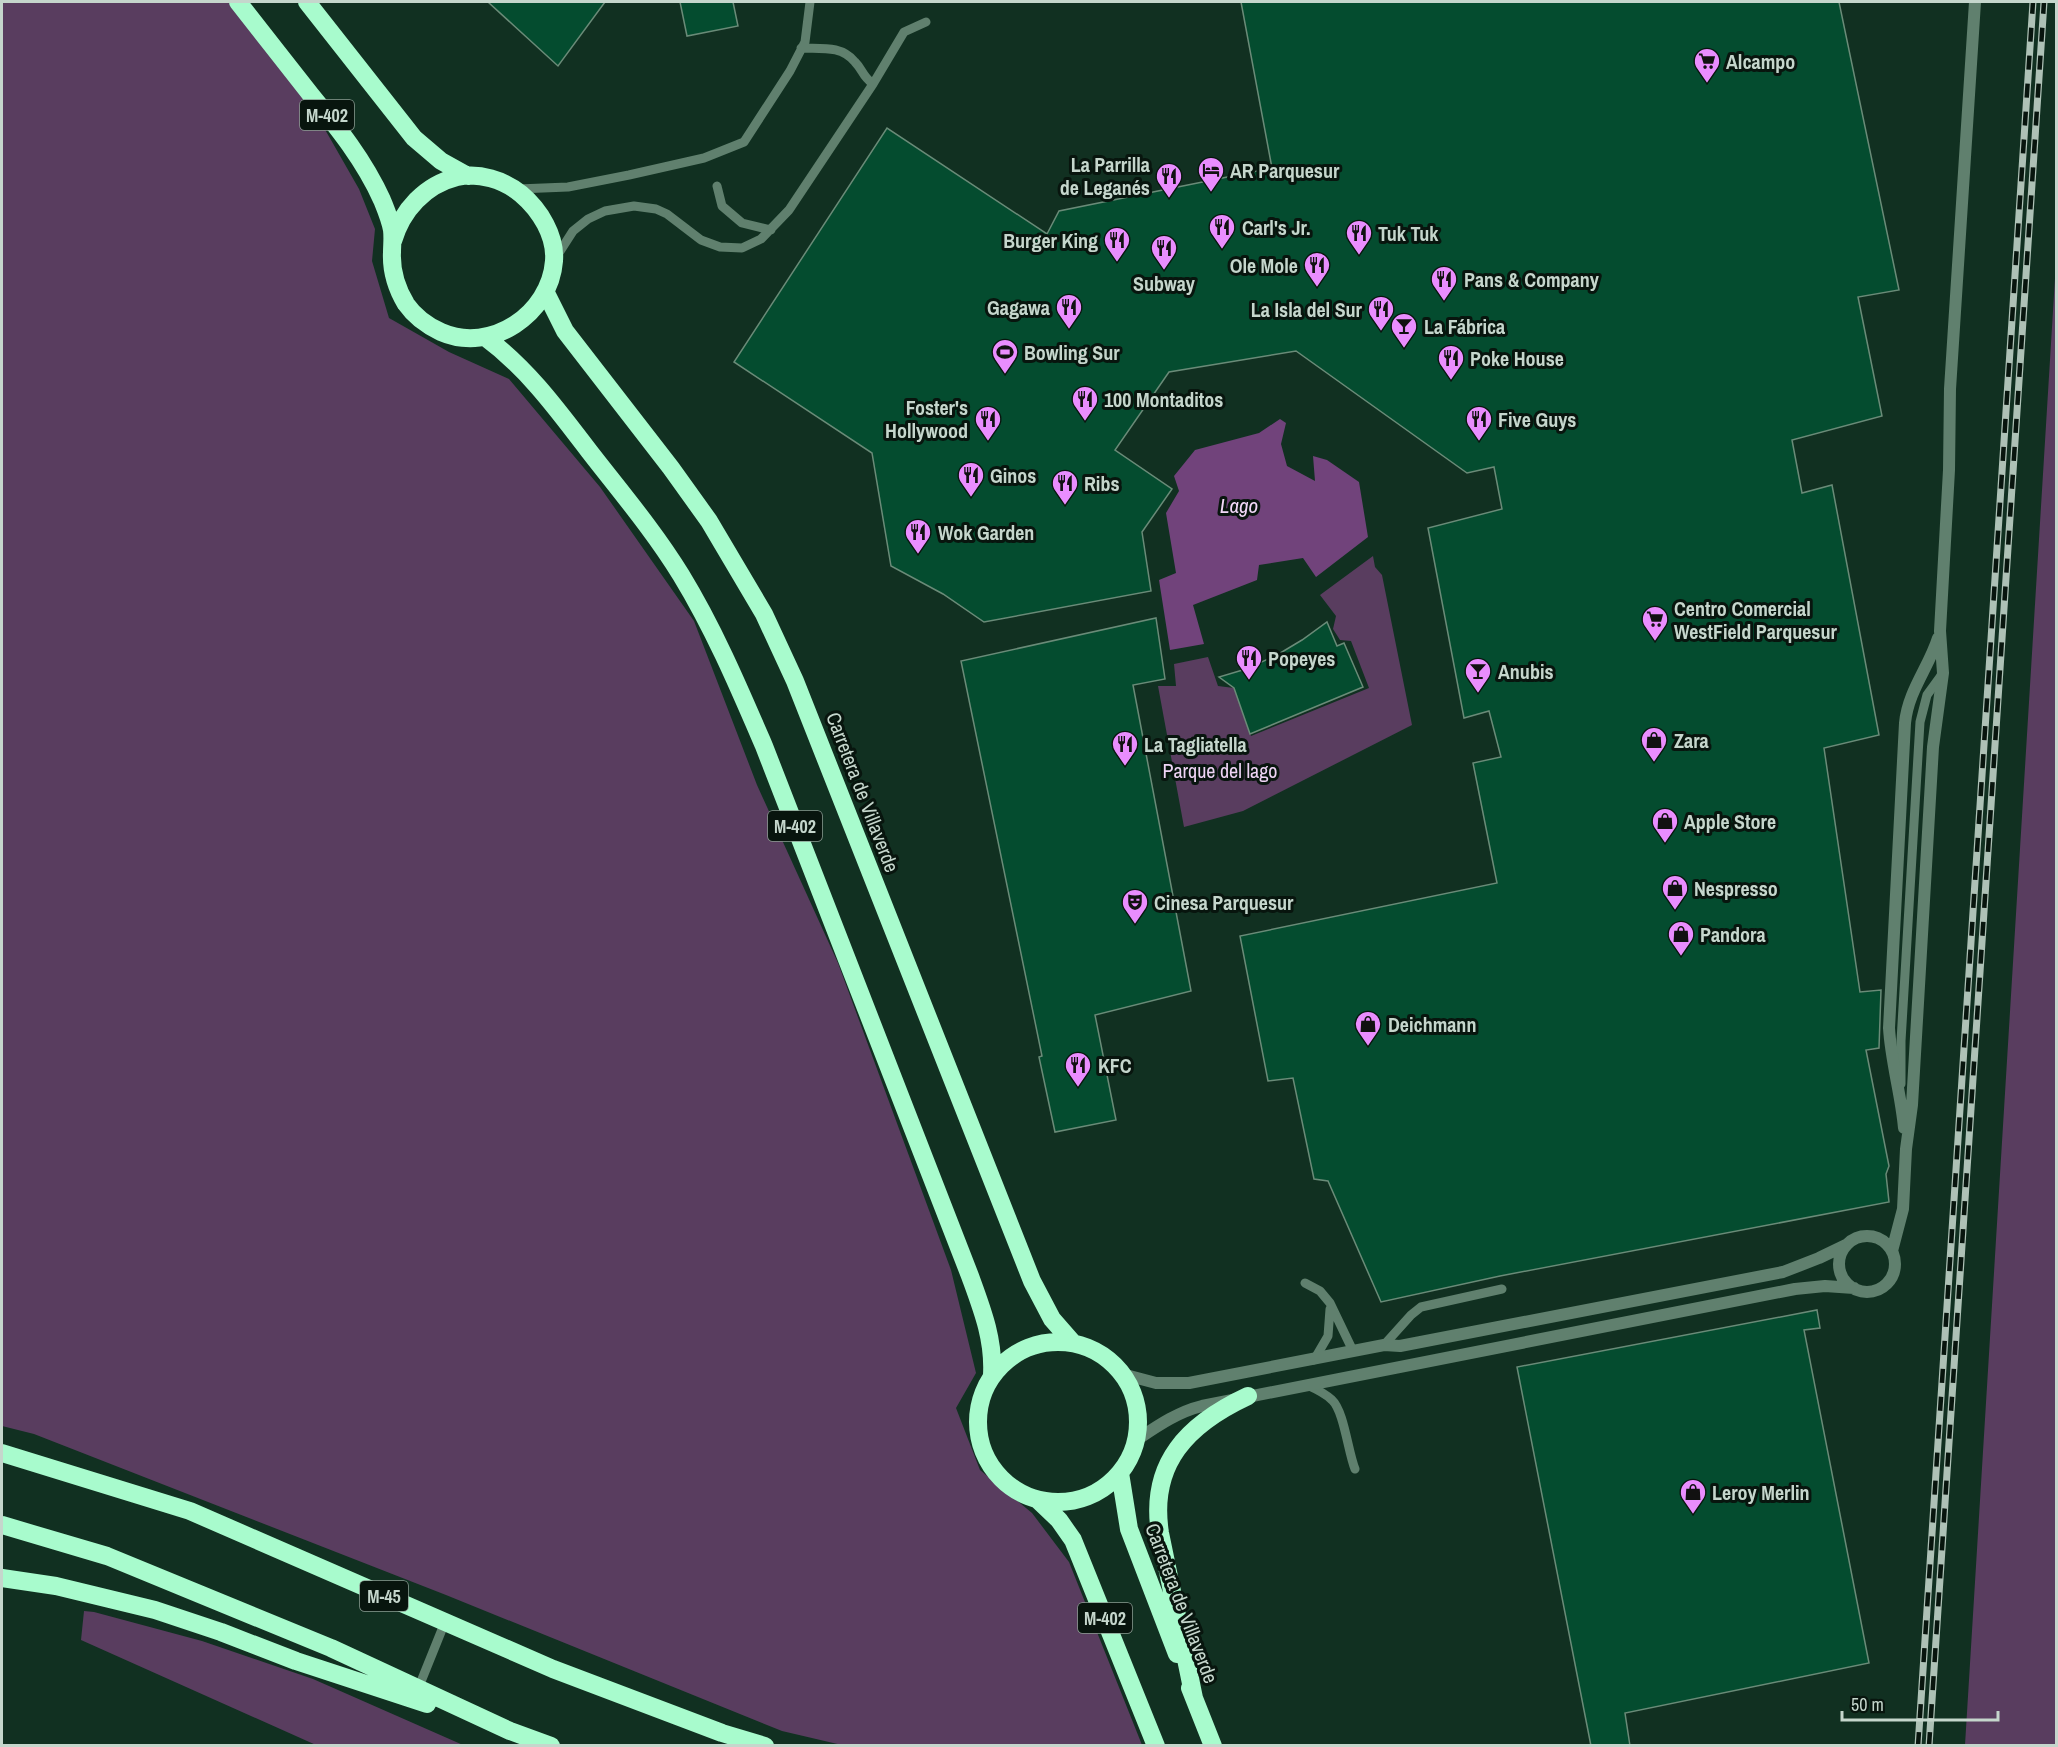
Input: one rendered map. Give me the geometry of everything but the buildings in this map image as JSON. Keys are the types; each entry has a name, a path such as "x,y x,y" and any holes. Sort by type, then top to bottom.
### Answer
{"highway":[{"name":"M-402","path":"238,2 359,157 387,212 393,241"},
{"name":"M-402","path":"307,2 414,138 441,161 468,176"},
{"path":"468,176 487,177 515,189 534,207 546,225 553,249 554,260 545,291 538,303 521,321 498,334 485,338 461,338 447,334 417,317 409,309 398,287 392,263 393,241 406,213 420,196 447,181 468,176"},
{"name":"Carretera de Villaverde","path":"545,291 565,331 693,498 764,614 799,690 1025,1266 1044,1306 1061,1331 1073,1343"},
{"name":"M-402","path":"485,338 511,357 534,381 648,527 681,574 728,662 764,746 977,1293 991,1340 992,1375 979,1408 978,1436 982,1449 1005,1483 1038,1500 1059,1520 1073,1540 1156,1746"},
{"path":"992,1375 1017,1355 1033,1347 1054,1343 1073,1343"},
{"name":"M-402","path":"1073,1343 1095,1352 1113,1365 1122,1374 1132,1394 1138,1422 1129,1459 1120,1473"},
{"path":"1194,1698 1159,1527 1157,1509 1159,1489 1167,1466 1191,1433 1221,1410 1248,1396"},
{"name":"M-45","path":"2,1453 190,1511 553,1669 722,1733 765,1746"},
{"path":"1038,1500 1065,1502 1086,1498 1106,1486 1120,1473"},
{"name":"Carretera de Villaverde","path":"1120,1473 1129,1529 1213,1746"},
{"path":"2,1525 107,1556 331,1648 510,1731"},
{"path":"2,1578 56,1586 155,1610 296,1661 551,1746"}],"street":[{"path":"1846,1245 1841,1254 1840,1270 1845,1280 1860,1291 1873,1291 1886,1284 1895,1266 1892,1251 1903,1209 1906,1149 1912,1105 1933,747 1943,673 1940,631 1950,389 1975,2"},
{"path":"1906,1149 1902,1104 1890,1049 1889,1028 1905,723 1910,698 1932,654 1940,631"},
{"path":"1122,1374 1156,1383 1188,1383 1384,1345 1400,1346 1783,1272 1819,1258 1860,1237 1872,1237 1883,1242 1892,1251"},
{"path":"1135,1441 1165,1421 1192,1408 1248,1396 1795,1289 1825,1286 1854,1288"}],"lane":[{"path":"515,189 568,187 629,175 704,158 744,142 790,71 805,42 810,2"},
{"path":"554,260 580,224 605,211 626,207 657,209 677,220 701,240 720,247 742,248 761,239 789,210 873,84 904,32 927,22"},
{"path":"801,48 839,50 855,62 864,78 873,84"},
{"path":"717,186 722,206 735,217 742,222 771,230"},
{"path":"1902,1104 1901,1041 1907,869 1921,712 1927,695 1943,673"},
{"path":"1305,1283 1320,1291 1330,1303 1353,1352"},
{"path":"1384,1345 1421,1307 1502,1289"},
{"path":"1314,1360 1328,1336 1330,1303"},
{"path":"1307,1385 1327,1396 1337,1406 1355,1469"},
{"path":"418,1689 445,1622"}],"green space":[{"path":"2,2 230,2 262,39 323,126 359,189 375,229 372,261 389,318 449,352 509,379 600,487 694,621 757,785 838,963 951,1270 976,1373 956,1408 980,1470 1032,1513 1069,1562 1142,1745 846,1746 782,1731 446,1595 34,1434 2,1426"},
{"path":"2056,262 2056,1745 1965,1745"},
{"name":"Parque del lago","path":"1373,556 1375,567 1382,575 1412,725 1243,811 1184,827 1158,686 1176,686 1174,664 1208,657 1218,686 1234,688 1251,736 1369,688 1351,641 1340,640 1333,629 1336,616 1320,595"},
{"path":"84,1611 202,1641 313,1679 463,1745 316,1745 81,1640"}],"water":[{"name":"Lago","path":"1280,419 1286,423 1281,444 1287,466 1315,481 1313,456 1327,460 1359,482 1368,537 1316,577 1303,558 1259,565 1257,580 1193,605 1204,644 1170,650 1159,580 1176,573 1166,513 1179,491 1174,476 1195,450 1259,433"}],"railway":[{"path":"1918,1746 2033,2"},
{"path":"1929,1746 2044,2"}],"place":[{"name":"Alcampo","path":"1707,84"},
{"name":"AR Parquesur","path":"1211,193"},
{"name":"La Parrilla de Leganés","path":"1169,199"},
{"name":"Carl's Jr.","path":"1222,250"},
{"name":"Tuk Tuk","path":"1359,256"},
{"name":"Burger King","path":"1117,263"},
{"name":"Subway","path":"1164,271"},
{"name":"Ole Mole","path":"1317,288"},
{"name":"Pans & Company","path":"1444,302"},
{"name":"Gagawa","path":"1069,330"},
{"name":"La Isla del Sur","path":"1381,332"},
{"name":"La Fábrica","path":"1404,349"},
{"name":"Bowling Sur","path":"1005,375"},
{"name":"Poke House","path":"1451,381"},
{"name":"100 Montaditos","path":"1085,422"},
{"name":"Foster's Hollywood","path":"988,442"},
{"name":"Five Guys","path":"1479,442"},
{"name":"Ginos","path":"971,498"},
{"name":"Ribs","path":"1065,506"},
{"name":"Wok Garden","path":"918,555"},
{"name":"Centro Comercial WestField Parquesur","path":"1655,642"},
{"name":"Popeyes","path":"1249,681"},
{"name":"Anubis","path":"1478,694"},
{"name":"Zara","path":"1654,763"},
{"name":"La Tagliatella","path":"1125,767"},
{"name":"Apple Store","path":"1665,844"},
{"name":"Nespresso","path":"1675,911"},
{"name":"Cinesa Parquesur","path":"1135,925"},
{"name":"Pandora","path":"1681,957"},
{"name":"Deichmann","path":"1368,1047"},
{"name":"KFC","path":"1078,1088"},
{"name":"Leroy Merlin","path":"1693,1515"}]}
